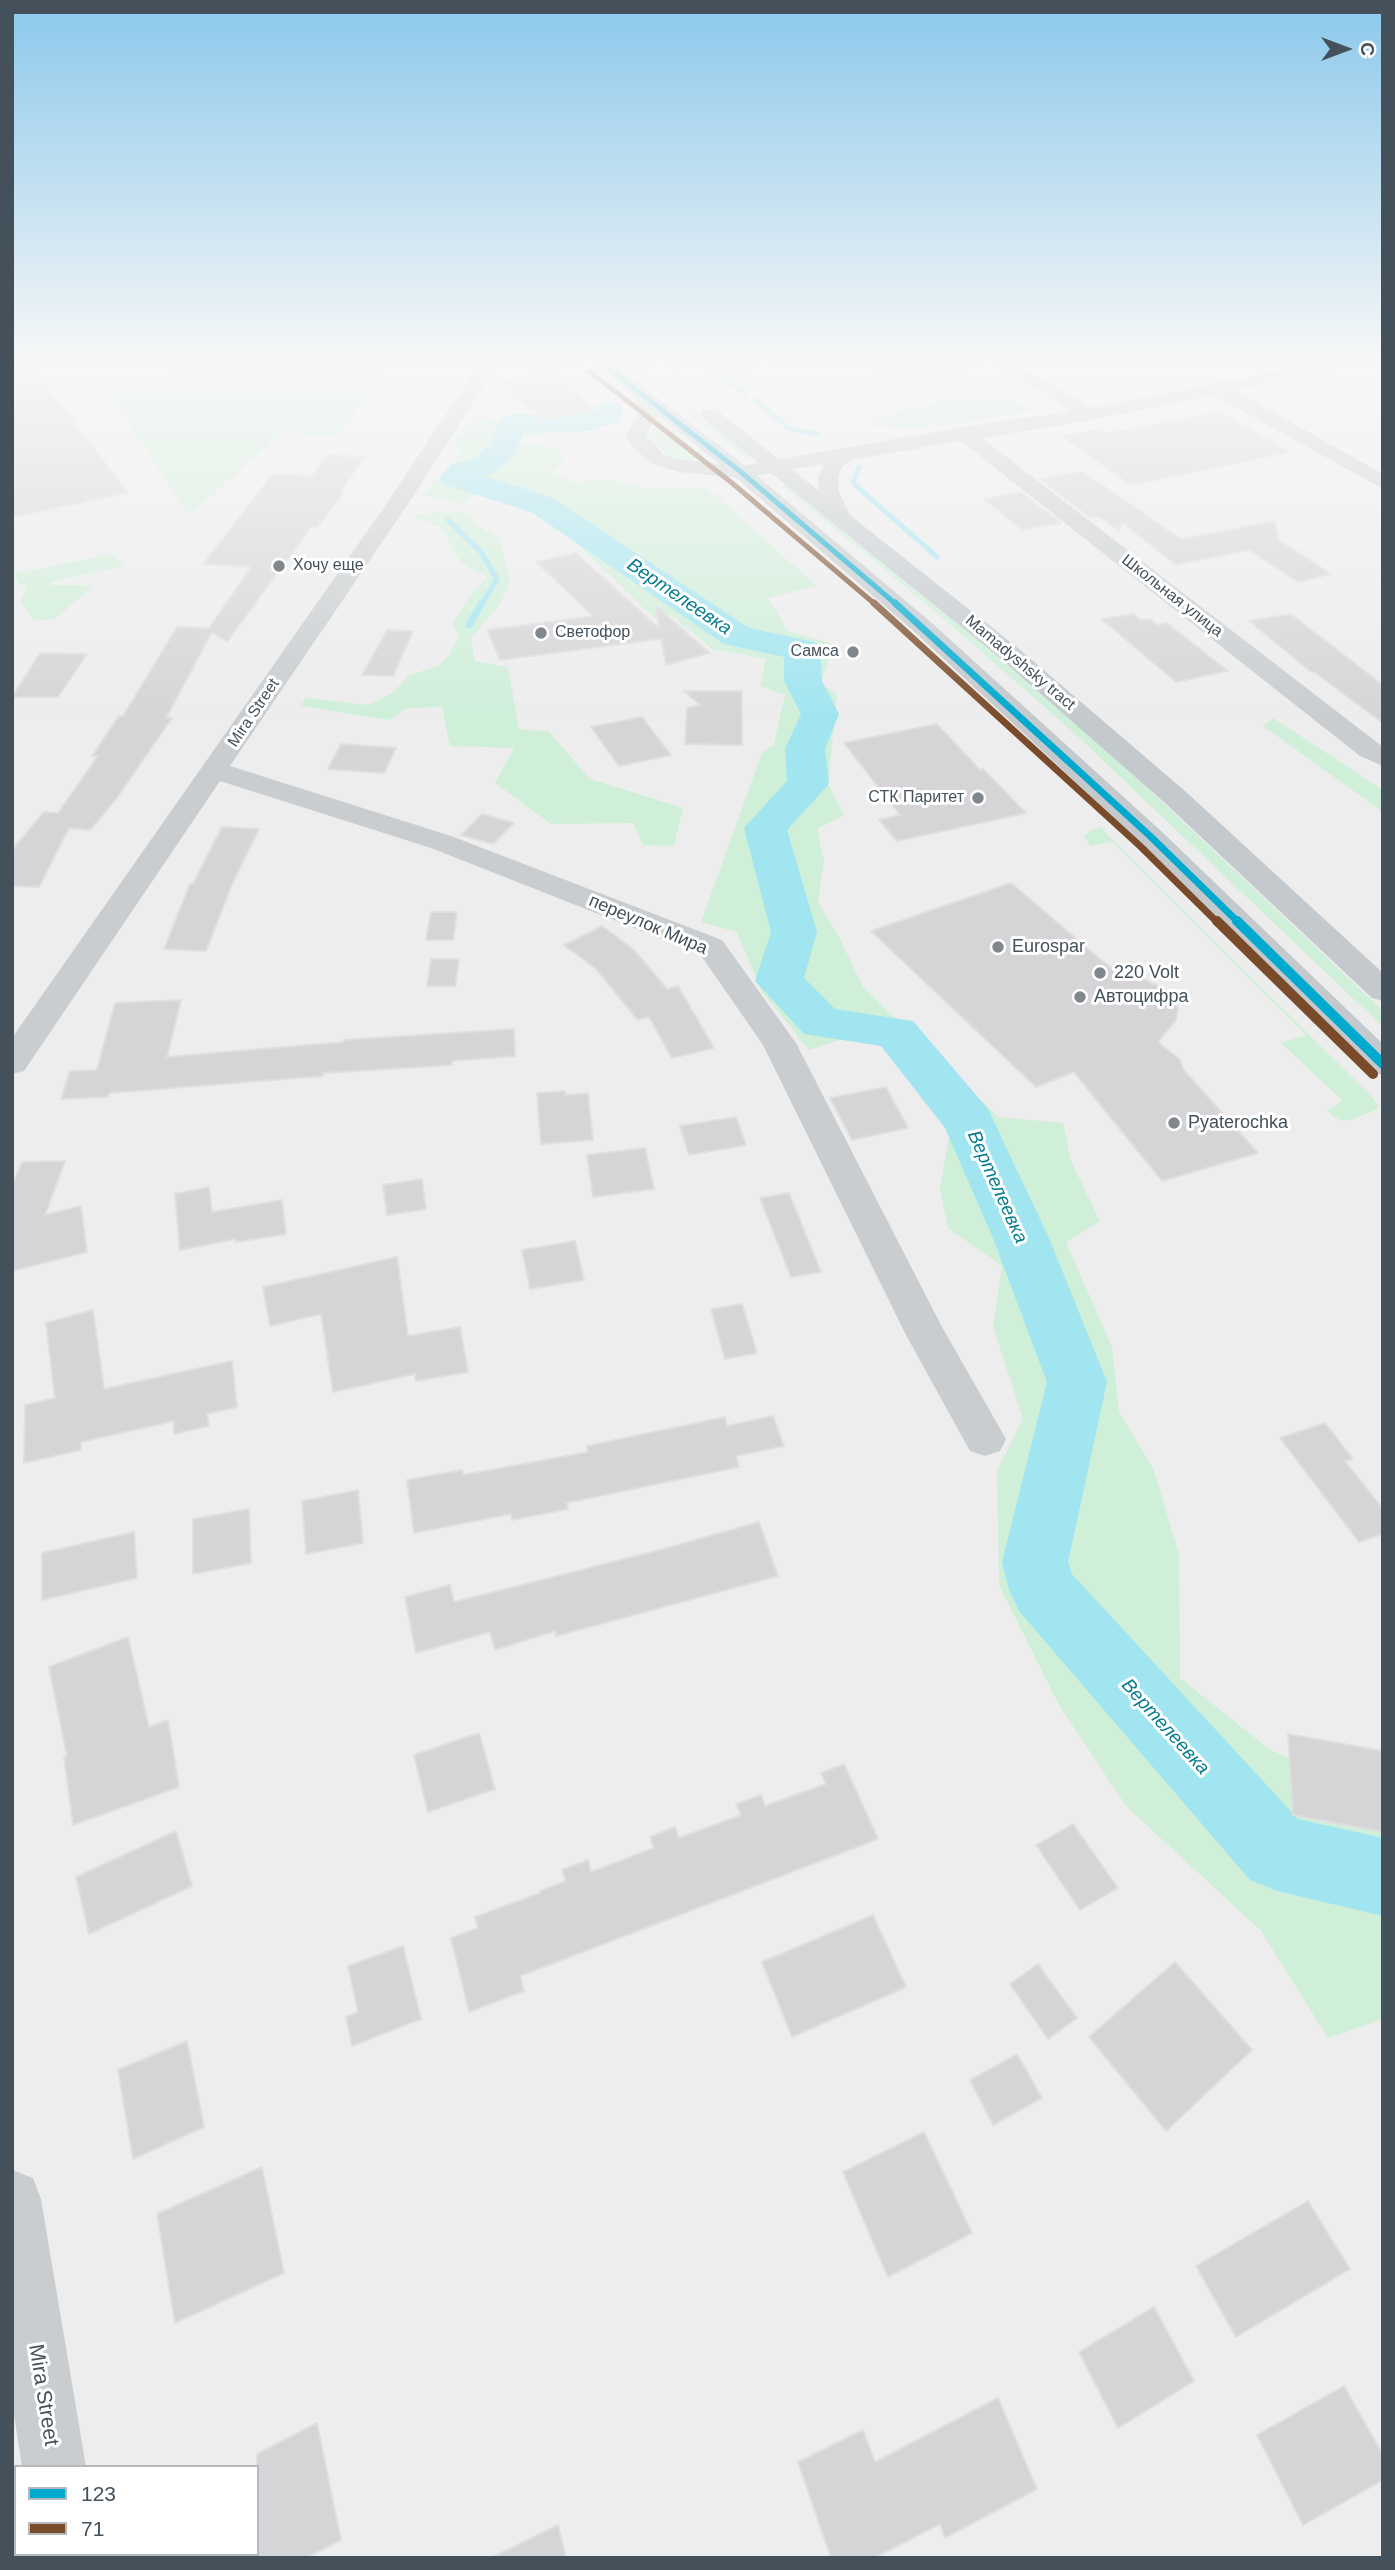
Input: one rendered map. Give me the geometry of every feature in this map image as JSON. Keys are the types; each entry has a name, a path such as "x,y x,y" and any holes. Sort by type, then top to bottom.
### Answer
{"main road":[{"path":"750,480 925,629 1093,783 1383,1064"},
{"name":"Mamadyshsky tract","path":"795,480 1009,653 1175,797 1383,991"}],"street":[{"name":"Mira Street","path":"12,1063 413,480"},
{"path":"828,480 829,492 840,517"},
{"name":"Школьная улица","path":"1022,480 1369,750 1383,758"},
{"name":"переулок Мира","path":"214,770 441,842 710,947 779,1043 926,1335 985,1439"},
{"name":"Mira Street","path":"12,2199 54,2465"}],"green space":[{"path":"166,480 229,480 189,515"},
{"path":"437,480 568,480 575,483 612,480 639,487 706,487 817,586 768,598 788,631 834,644 821,684 837,694 828,784 844,815 817,829 824,860 818,902 840,939 863,987 998,1117 1063,1123 1071,1161 1100,1221 1066,1242 1112,1347 1119,1412 1153,1468 1179,1554 1180,1678 1269,1749 1383,1803 1383,2019 1328,2038 1261,1931 1126,1806 1059,1705 999,1585 997,1471 1023,1419 993,1326 1002,1266 948,1228 940,1189 950,1130 889,1042 846,1038 809,1050 762,992 737,932 701,922 762,753 774,744 785,695 760,686 766,659 712,649 671,615 654,618 582,549 595,544 533,504 503,505 513,484 488,484 463,504 422,495"},
{"path":"791,485 1082,726 1383,1011 1383,1027 1073,732 938,614 782,486"},
{"path":"445,511 469,513 477,526 499,538 510,582 500,604 471,639 475,661 508,667 519,729 549,732 590,779 683,808 674,846 643,845 633,823 551,824 495,783 514,748 450,746 442,707 407,708 389,720 301,706 305,698 369,705 393,693 409,675 438,666 449,655 459,635 452,624 470,595 487,577 461,563 440,527 411,516"},
{"path":"113,554 123,566 51,582 50,585 94,585 55,619 34,621 20,601 28,587 20,585 13,574"},
{"path":"1273,718 1383,790 1383,812 1263,726"},
{"path":"1101,828 1372,1097 1378,1105 1376,1110 1342,1121 1327,1110 1343,1101 1281,1043 1306,1035 1112,841 1091,846 1084,837 1092,829"}],"building":[{"path":"12,480 118,480 128,493 12,517"},
{"path":"268,480 349,480 340,492 344,492 317,528 311,527 227,642 212,632 166,718 172,718 116,799 90,830 69,828 39,887 12,886 12,850 44,812 58,813 98,756 92,756 119,716 123,716 177,627 209,628 251,567 203,564"},
{"path":"1040,480 1095,480 1181,539 1275,521 1279,540 1331,574 1298,582 1249,550 1176,565 1123,523 1118,530 1100,517 1091,518"},
{"path":"1124,480 1155,480 1131,485"},
{"path":"1021,492 1061,523 1022,530 984,499"},
{"path":"576,553 659,628 655,605 710,653 666,665 661,639 500,660 487,630 593,616 536,562"},
{"path":"1133,614 1141,620 1150,619 1157,625 1167,623 1228,671 1176,682 1101,619"},
{"path":"1291,614 1383,685 1383,723 1311,672 1249,621"},
{"path":"387,630 413,631 393,676 362,675"},
{"path":"40,653 87,654 58,697 12,697"},
{"path":"684,691 742,691 742,745 685,744 687,708 700,705"},
{"path":"642,717 671,755 619,766 591,727"},
{"path":"937,724 980,770 983,769 1026,813 897,841 879,820 900,815 844,743"},
{"path":"341,744 396,748 384,773 328,769"},
{"path":"482,814 514,823 493,844 461,835"},
{"path":"222,827 259,829 232,884 206,951 164,949 190,884 193,884"},
{"path":"1011,883 1112,969 1124,965 1141,978 1169,991 1176,1001 1176,1020 1158,1042 1180,1060 1183,1069 1258,1153 1162,1181 1074,1072 1036,1087 871,931"},
{"path":"431,912 457,912 453,940 426,940"},
{"path":"602,926 634,950 667,989 678,986 714,1048 672,1058 649,1017 638,1020 596,969 564,945"},
{"path":"431,959 459,959 455,986 427,986"},
{"path":"181,1000 167,1057 344,1040 514,1029 515,1056 452,1061 452,1065 323,1073 323,1076 109,1093 108,1097 61,1099 70,1071 97,1070 115,1003"},
{"path":"886,1087 908,1128 852,1140 830,1098"},
{"path":"565,1091 565,1095 588,1093 593,1140 541,1144 537,1093"},
{"path":"736,1117 746,1145 689,1155 680,1126"},
{"path":"645,1148 654,1189 593,1197 587,1155"},
{"path":"65,1161 45,1215 81,1206 87,1252 12,1271 12,1186 22,1162"},
{"path":"422,1179 426,1209 387,1215 383,1185"},
{"path":"209,1187 212,1212 282,1200 286,1234 236,1242 236,1239 180,1250 175,1194"},
{"path":"789,1193 821,1272 791,1277 760,1198"},
{"path":"575,1241 584,1280 530,1289 522,1250"},
{"path":"397,1257 408,1336 460,1327 468,1372 416,1381 415,1374 333,1392 321,1314 270,1326 263,1287"},
{"path":"742,1304 757,1353 725,1359 711,1309"},
{"path":"93,1310 104,1389 232,1361 237,1407 207,1414 209,1426 174,1434 174,1421 81,1442 81,1450 24,1463 25,1405 55,1398 46,1323"},
{"path":"773,1416 784,1446 736,1456 739,1467 566,1503 568,1509 512,1520 511,1514 414,1533 407,1480 462,1470 463,1475 588,1452 587,1446 725,1417 727,1426"},
{"path":"1325,1423 1353,1459 1345,1461 1383,1509 1383,1534 1359,1542 1280,1438"},
{"path":"358,1490 363,1543 306,1554 302,1501"},
{"path":"249,1509 251,1563 193,1574 193,1519"},
{"path":"759,1522 778,1576 556,1636 555,1631 495,1650 490,1632 416,1653 405,1597 450,1585 454,1602"},
{"path":"134,1532 137,1578 42,1600 42,1553"},
{"path":"128,1637 149,1727 168,1720 179,1787 73,1825 64,1757 67,1756 49,1667"},
{"path":"479,1733 495,1789 428,1812 414,1755"},
{"path":"1288,1734 1383,1751 1383,1832 1293,1815"},
{"path":"844,1764 878,1839 520,1976 524,1991 469,2012 451,1938 478,1928 475,1917 566,1881 562,1870 588,1860 591,1872 654,1848 650,1837 675,1827 679,1838 741,1815 736,1804 761,1795 765,1806 826,1784 821,1773"},
{"path":"1073,1824 1118,1888 1080,1910 1036,1845"},
{"path":"176,1831 192,1886 89,1934 76,1877"},
{"path":"873,1915 906,1987 792,2037 762,1962"},
{"path":"403,1946 421,2019 352,2046 346,2017 358,2012 348,1966"},
{"path":"1175,1962 1252,2050 1166,2131 1089,2037"},
{"path":"1038,1964 1077,2018 1048,2039 1010,1984"},
{"path":"187,2041 204,2127 133,2159 118,2070"},
{"path":"1017,2054 1042,2098 993,2125 970,2080"},
{"path":"924,2132 972,2233 888,2277 843,2172"},
{"path":"262,2167 284,2273 175,2323 157,2214"},
{"path":"1308,2201 1350,2269 1236,2337 1196,2266"},
{"path":"1154,2307 1194,2381 1118,2428 1079,2352"},
{"path":"1344,2386 1383,2455 1383,2480 1303,2525 1257,2435"},
{"path":"998,2398 1037,2489 945,2538 940,2524 874,2558 831,2558 798,2462 863,2430 875,2462"},
{"path":"317,2423 341,2540 306,2558 257,2558 257,2454"},
{"path":"558,2525 566,2558 491,2558"}],"waterway":[{"name":"Вертелеевка","path":"463,480 542,505 737,636 802,650 803,681 820,714 805,749 808,784 765,828 794,932 779,981 821,1023 896,1032 914,1051 969,1122 1021,1238 1077,1382 1035,1562 1043,1590 1277,1853 1383,1877"},
{"path":"854,480 853,483 937,557"},
{"path":"448,520 481,552 497,579 481,605"},
{"path":"469,625 482,603"}],"transit line":[{"name":"71","path":"728,480 916,639 1140,846 1373,1074"},
{"name":"123","path":"750,480 925,629 1150,836 1383,1064"}],"place":[{"name":"Хочу еще","path":"279,566"},
{"name":"Светофор","path":"541,633"},
{"name":"Самса","path":"853,652"},
{"name":"СТК Паритет","path":"978,798"},
{"name":"Eurospar","path":"998,947"},
{"name":"220 Volt","path":"1100,973"},
{"name":"Автоцифра","path":"1080,997"},
{"name":"Pyaterochka","path":"1174,1123"}]}
